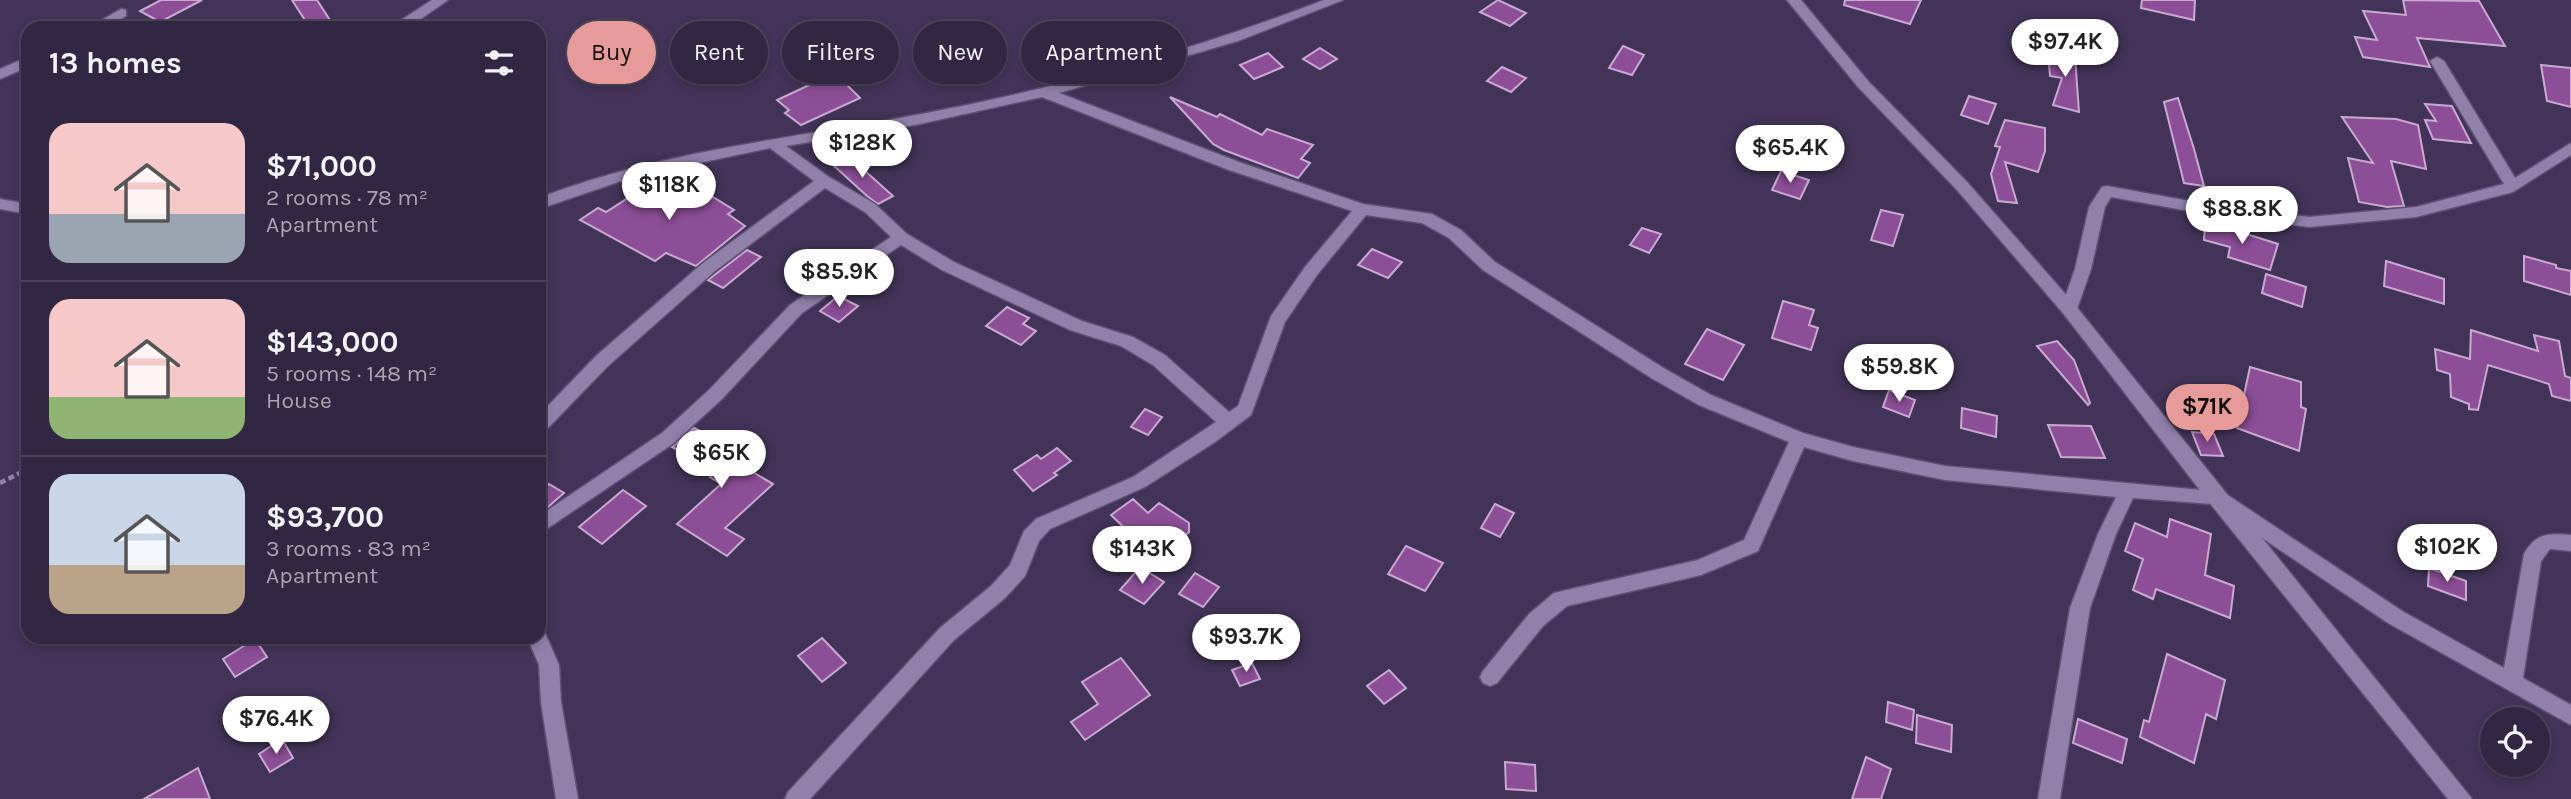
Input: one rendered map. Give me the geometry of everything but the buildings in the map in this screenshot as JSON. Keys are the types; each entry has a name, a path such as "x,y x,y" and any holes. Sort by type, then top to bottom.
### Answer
{"street":[{"path":"408,21 441,0"},
{"path":"546,201 631,173 1047,94 1210,47 1336,0"},
{"path":"1794,0 1863,84 1962,186 2069,309 2216,497 2461,799"},
{"path":"107,21 121,13"},
{"path":"2437,61 2514,187"},
{"path":"0,75 21,64"},
{"path":"1047,94 1234,166 1362,209 1407,213 1442,225 1489,266 1659,374 1705,400 1799,439 1853,454 1945,473 2216,497 2395,617 2571,716"},
{"path":"774,144 824,181 870,208 901,238 992,289 1076,326 1126,341 1160,360 1229,423"},
{"path":"2069,309 2083,269 2097,207 2107,191 2206,209 2309,222 2416,212 2514,187 2571,148"},
{"path":"546,419 601,361 709,267 824,181"},
{"path":"0,204 21,208"},
{"path":"796,799 947,634 1005,585 1018,570 1031,537 1043,524 1139,482 1245,410 1277,320 1311,271 1362,209"},
{"path":"546,521 668,438 716,394 796,309 901,238"},
{"path":"1490,677 1536,620 1560,599 1701,568 1751,545 1799,439"},
{"path":"2049,799 2080,608 2107,534 2128,490"},
{"path":"2512,682 2531,559 2538,547 2547,541 2571,543"},
{"path":"540,644 549,665 551,702 567,799"}],"path":[{"path":"0,483 21,473"}]}
